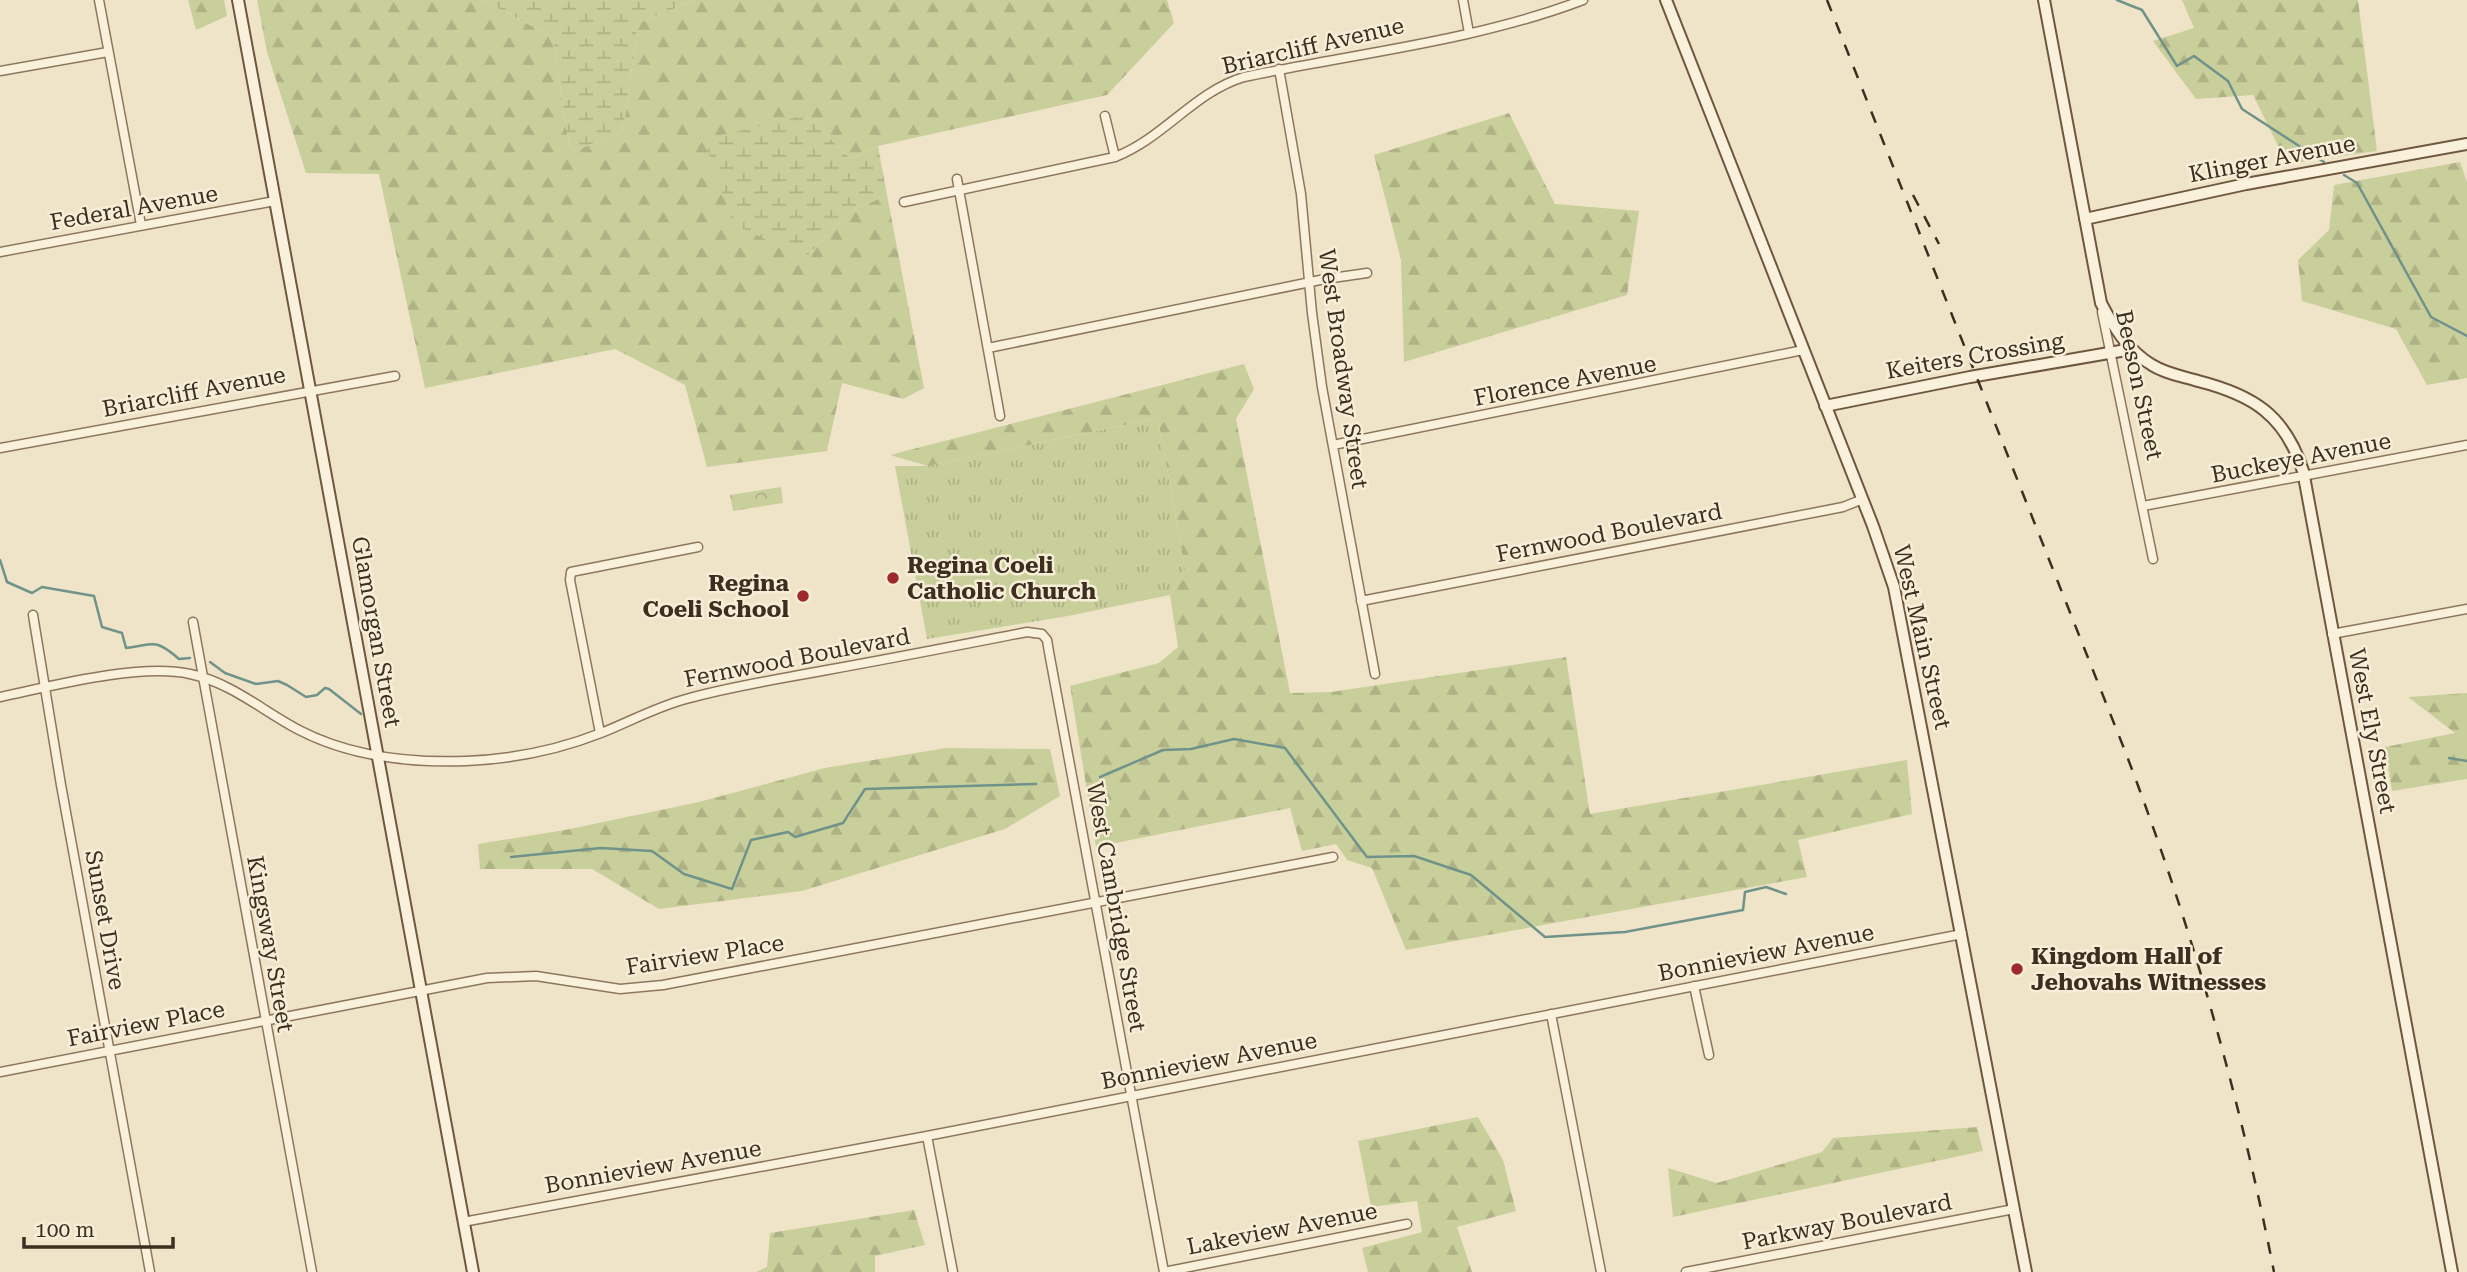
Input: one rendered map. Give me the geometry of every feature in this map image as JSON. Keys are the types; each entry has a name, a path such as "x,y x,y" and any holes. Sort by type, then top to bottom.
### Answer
{"street":[{"path":"99,0 141,225"},
{"name":"Glamorgan Street","path":"238,0 473,1272"},
{"path":"1463,0 1469,33"},
{"name":"Briarcliff Avenue","path":"904,202 1115,158 1153,138 1216,87 1244,77 1469,33 1530,18 1583,0"},
{"name":"West Main Street","path":"1667,0 1863,499 1898,603 2026,1272"},
{"name":"Beeson Street","path":"2044,0 2153,559"},
{"path":"0,71 108,52"},
{"name":"West Broadway Street","path":"1279,69 1301,194 1318,355 1375,674"},
{"path":"1105,116 1115,158"},
{"name":"Klinger Avenue","path":"2085,219 2246,184 2467,144"},
{"path":"957,179 1000,416"},
{"name":"Federal Avenue","path":"0,252 275,201"},
{"path":"988,348 1367,273"},
{"name":"West Ely Street","path":"2101,303 2116,330 2148,364 2228,389 2263,408 2276,420 2298,457 2304,477 2452,1272"},
{"name":"Keiters Crossing","path":"1825,406 2132,349"},
{"name":"Florence Avenue","path":"1333,445 1803,350"},
{"name":"Briarcliff Avenue","path":"0,448 395,376"},
{"name":"Buckeye Avenue","path":"2143,506 2467,445"},
{"name":"Fernwood Boulevard","path":"1361,601 1843,507 1863,499"},
{"path":"600,733 570,580 571,572 698,547"},
{"path":"2332,634 2467,609"},
{"name":"Sunset Drive","path":"33,615 108,1052 150,1272"},
{"name":"Kingsway Street","path":"193,622 312,1272"},
{"name":"Fernwood Boulevard","path":"0,697 149,671 176,671 202,677 234,692 299,730 355,751 441,761 490,759 560,747 668,705 724,689 1027,632 1042,634"},
{"name":"West Cambridge Street","path":"1042,634 1047,640 1164,1272"},
{"name":"Fairview Place","path":"0,1072 508,976 556,979 605,988 641,988 1333,857"},
{"name":"Bonnieview Avenue","path":"463,1222 927,1136 1962,934"},
{"path":"1694,986 1709,1055"},
{"path":"1551,1014 1601,1272"},
{"path":"927,1136 953,1272"},
{"name":"Parkway Boulevard","path":"1686,1272 2014,1209"},
{"name":"Lakeview Avenue","path":"1164,1272 1407,1224"}],"green space":[{"path":"188,0 224,0 227,16 196,30"},
{"path":"257,0 482,0 553,37 570,153 623,131 638,23 695,0 1167,0 1174,23 1107,95 878,146 851,159 806,115 805,258 851,211 887,195 924,388 903,399 842,383 827,451 707,467 685,385 615,349 425,388 379,174 306,173 267,52"},
{"path":"482,0 695,0 638,23 623,131 570,153 553,37"},
{"path":"2182,0 2358,0 2377,151 2287,164 2253,95 2196,99 2153,41 2194,28"},
{"path":"1509,113 1555,204 1639,211 1627,295 1404,362 1401,260 1374,155"},
{"path":"806,115 851,159 878,146 887,195 851,211 805,258 733,224 704,139"},
{"path":"2460,162 2467,182 2467,378 2427,385 2396,329 2302,301 2298,260 2329,230 2334,185"},
{"path":"1244,364 1254,389 1236,419 1290,693 1331,692 1566,657 1590,814 1907,760 1912,814 1798,840 1807,877 1406,950 1372,868 1347,860 1336,844 1302,851 1290,808 1096,847 1070,686 1159,663 1178,647 1170,595 1185,569 1158,418 928,466 890,455"},
{"path":"1158,418 1185,569 1170,595 1068,616 927,639 895,466 928,466"},
{"path":"781,487 783,503 733,511 730,495"},
{"path":"2467,693 2467,779 2392,791 2385,747 2455,733 2408,697"},
{"path":"946,748 1050,749 1060,796 1005,829 802,891 659,909 592,869 480,869 478,844 565,830 699,802 825,768"},
{"path":"1478,1117 1503,1160 1516,1211 1457,1227 1472,1272 1368,1272 1362,1248 1422,1232 1417,1201 1371,1207 1358,1141"},
{"path":"1977,1127 1983,1151 1673,1217 1668,1168 1717,1183 1822,1152 1833,1138"},
{"path":"914,1210 925,1245 875,1256 875,1272 756,1272 767,1267 770,1233"}],"waterway":[{"path":"2117,0 2142,10 2177,66 2194,56 2228,81 2242,109 2324,162"},
{"path":"2344,175 2357,183 2431,317 2467,336"},
{"path":"0,560 7,582 32,593 42,587 94,596 102,627 122,633 126,648 154,644 179,659 190,658"},
{"path":"210,662 225,673 256,684 278,681 306,697 317,695 325,688 329,689 361,714"},
{"path":"1100,777 1163,750 1191,749 1234,739 1285,748 1367,857 1414,856 1471,875 1545,937 1625,932 1743,910 1745,892 1766,887 1786,894"},
{"path":"2449,758 2467,761"},
{"path":"511,857 601,848 652,851 684,874 732,889 751,840 788,832 795,837 843,823 865,789 1036,784"}],"railway":[{"path":"1827,0 2149,815 2191,943 2229,1073 2274,1272"},
{"path":"1913,195 1939,244"}],"place":[{"name":"Regina Coeli Catholic Church","path":"893,578"},
{"name":"Regina Coeli School","path":"803,596"},
{"name":"Kingdom Hall of Jehovahs Witnesses","path":"2017,969"}]}
